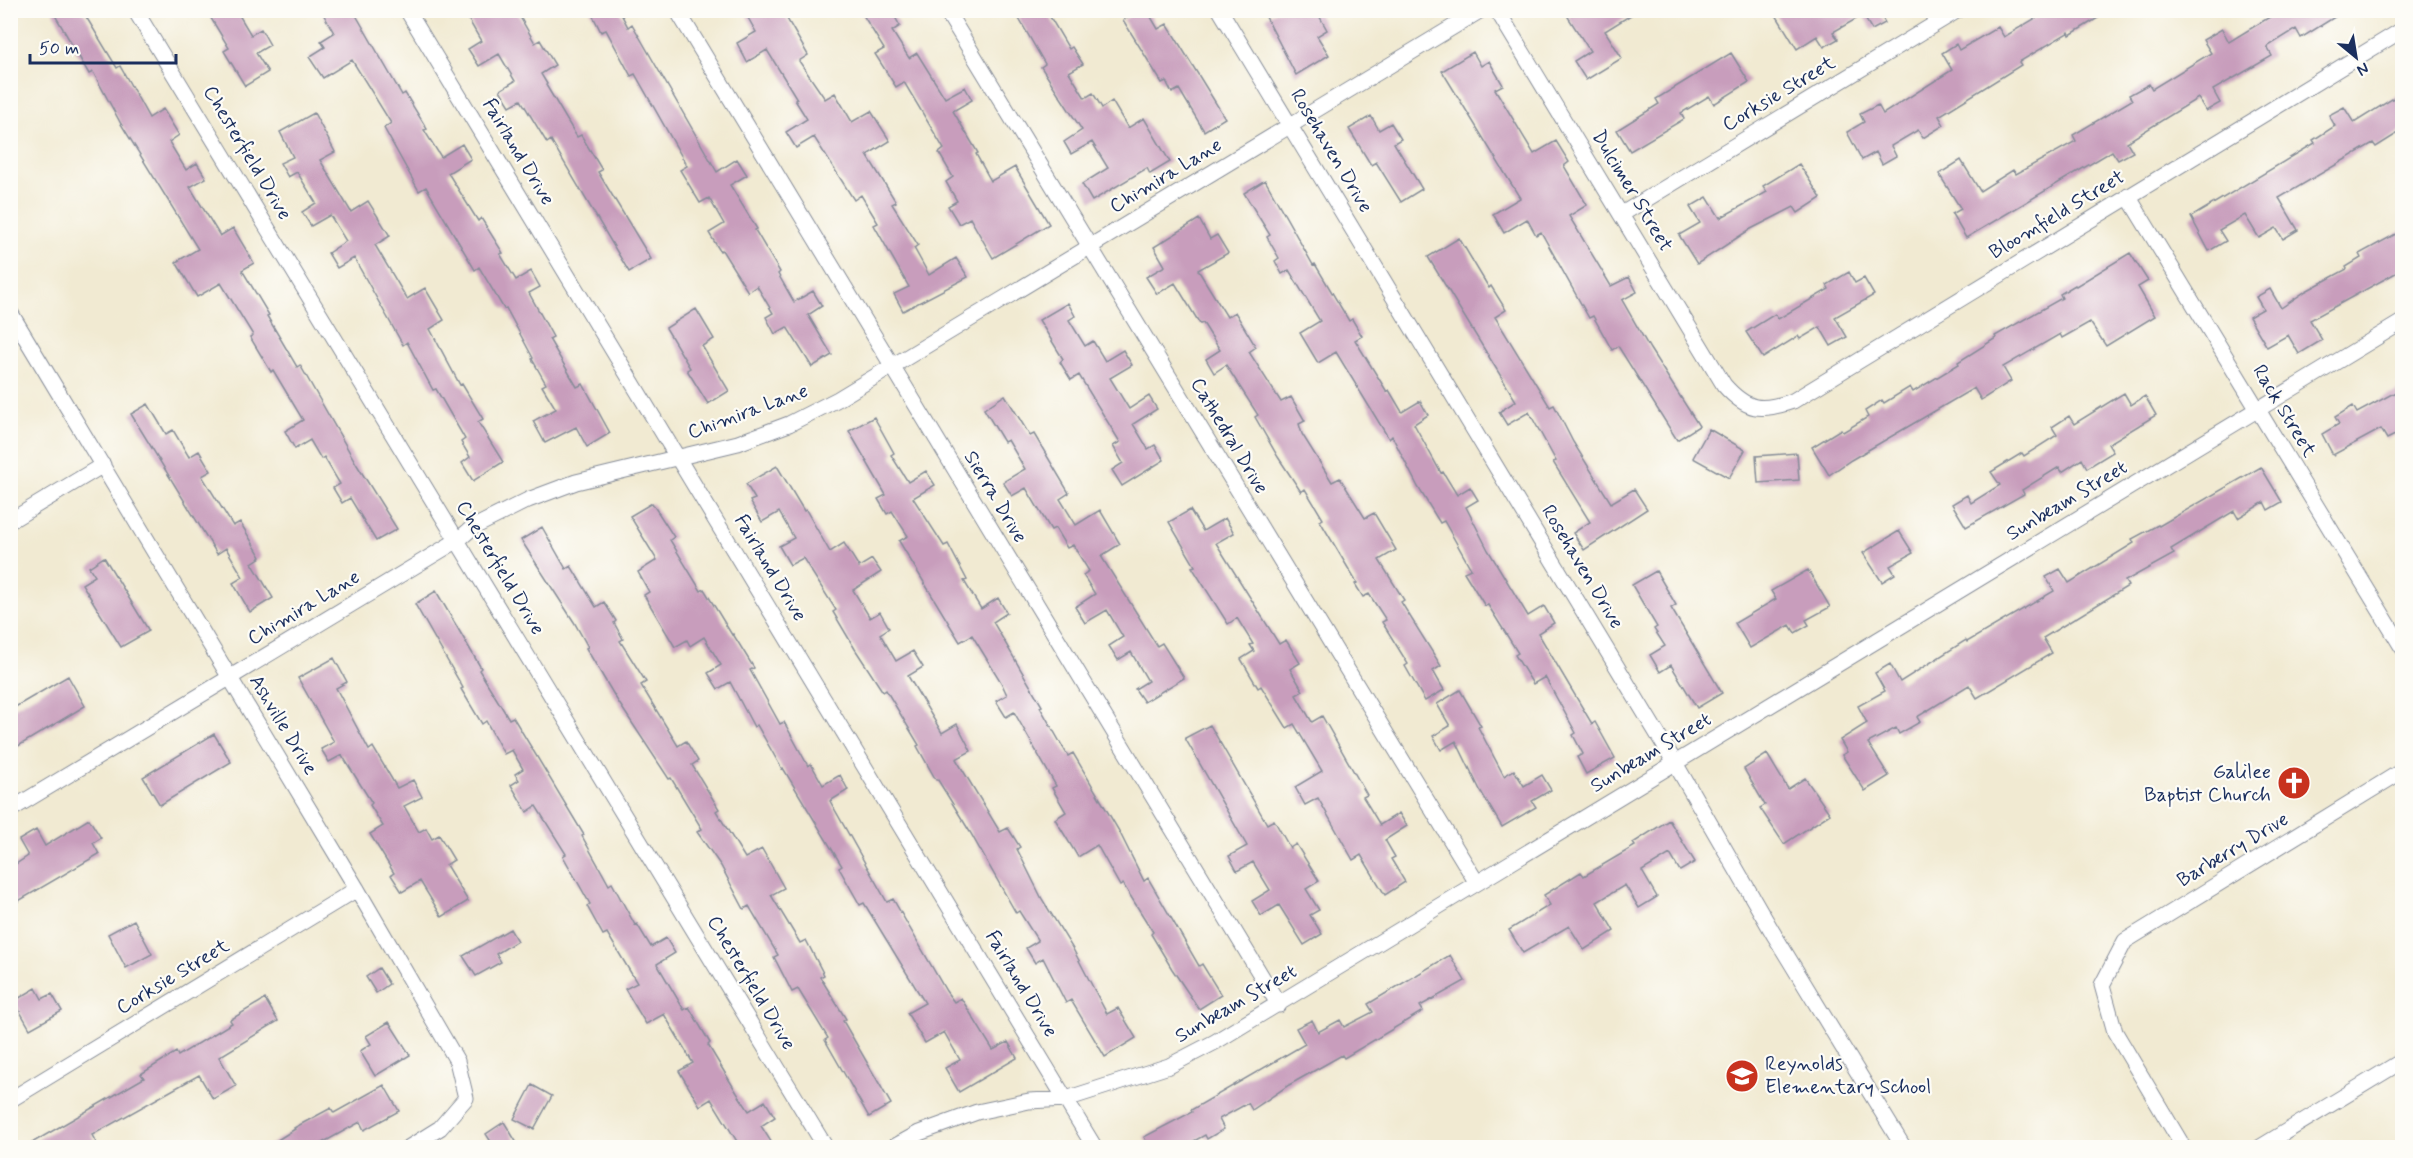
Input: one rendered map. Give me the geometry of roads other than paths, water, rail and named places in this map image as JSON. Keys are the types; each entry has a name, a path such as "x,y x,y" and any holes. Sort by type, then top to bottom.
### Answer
{"street":[{"name":"Chesterfield Drive","path":"135,10 826,1148"},
{"name":"Fairland Drive","path":"407,10 1095,1148"},
{"name":"Sierra Drive","path":"677,10 1279,1005"},
{"name":"Cathedral Drive","path":"946,10 1476,883"},
{"name":"Rosehaven Drive","path":"1221,10 1904,1148"},
{"name":"Chimira Lane","path":"10,810 458,540 472,528 537,496 576,482 635,467 680,459 738,443 789,424 838,399 1481,10"},
{"name":"Dulcimer Street","path":"1497,10 1731,392"},
{"name":"Corksie Street","path":"1622,214 1958,10"},
{"name":"Bloomfield Street","path":"1731,392 1737,400 1755,408 1774,408 1792,401 2403,30"},
{"name":"Rack Street","path":"2128,196 2403,647"},
{"name":"Ashville Drive","path":"10,312 357,889 457,1061 466,1098 440,1128 408,1148"},
{"name":"Sunbeam Street","path":"892,1148 919,1133 977,1112 1029,1101 1066,1099 1169,1065 1279,1005 1476,883 2403,322"},
{"path":"10,521 103,465"},
{"name":"Barberry Drive","path":"2184,1148 2115,1032 2102,985 2125,941 2403,771"},
{"name":"Corksie Street","path":"10,1100 357,889"},
{"path":"2259,1148 2403,1061"}],"place":[{"name":"Galilee Baptist Church","path":"2294,783"},
{"name":"Reynolds Elementary School","path":"1742,1076"}]}
